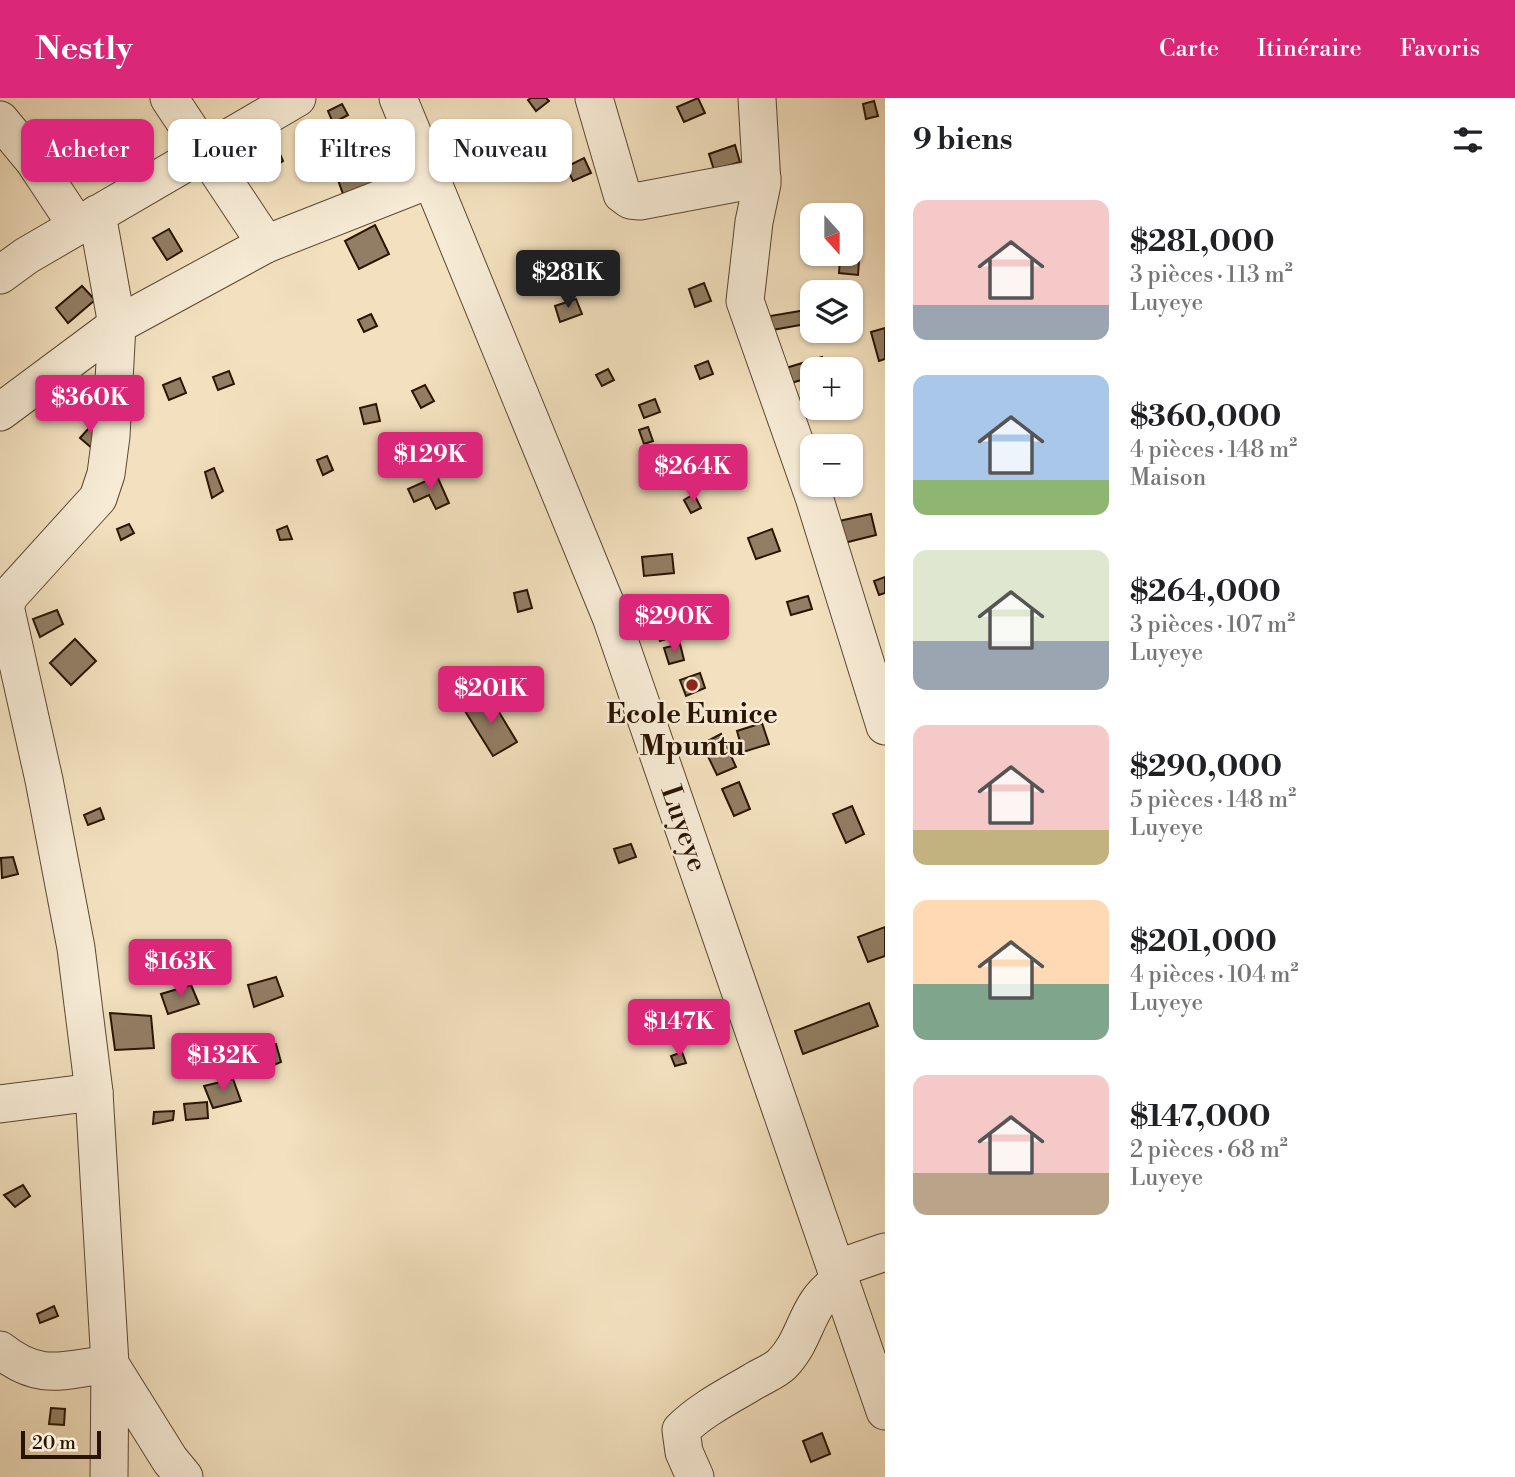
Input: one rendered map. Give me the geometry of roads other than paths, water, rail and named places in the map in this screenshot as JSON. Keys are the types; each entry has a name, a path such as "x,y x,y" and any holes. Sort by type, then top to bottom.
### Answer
{"street":[{"path":"169,98 183,119"},
{"path":"260,119 297,98"},
{"name":"Luyeye","path":"398,98 429,174"},
{"path":"594,98 622,194 630,200 640,201 762,178"},
{"path":"757,98 762,178 745,301 814,497 885,726"},
{"path":"0,120 87,220 117,325 111,436 106,474 98,498 10,595 5,606 44,780 73,935 94,1092 110,1364 109,1477"},
{"path":"0,275 168,172"},
{"path":"0,412 117,325 266,244 429,180"},
{"path":"225,182 266,244"},
{"name":"Luyeye","path":"432,182 611,617 885,1411"},
{"path":"0,1104 94,1092"},
{"path":"695,1477 684,1452 681,1430 696,1416 781,1365 802,1336 810,1313 838,1275 885,1252"},
{"path":"0,1350 19,1365 33,1371 110,1364"},
{"path":"110,1364 170,1460 184,1477"}],"place":[{"name":"Ecole Eunice Mpuntu","path":"692,685"}]}
